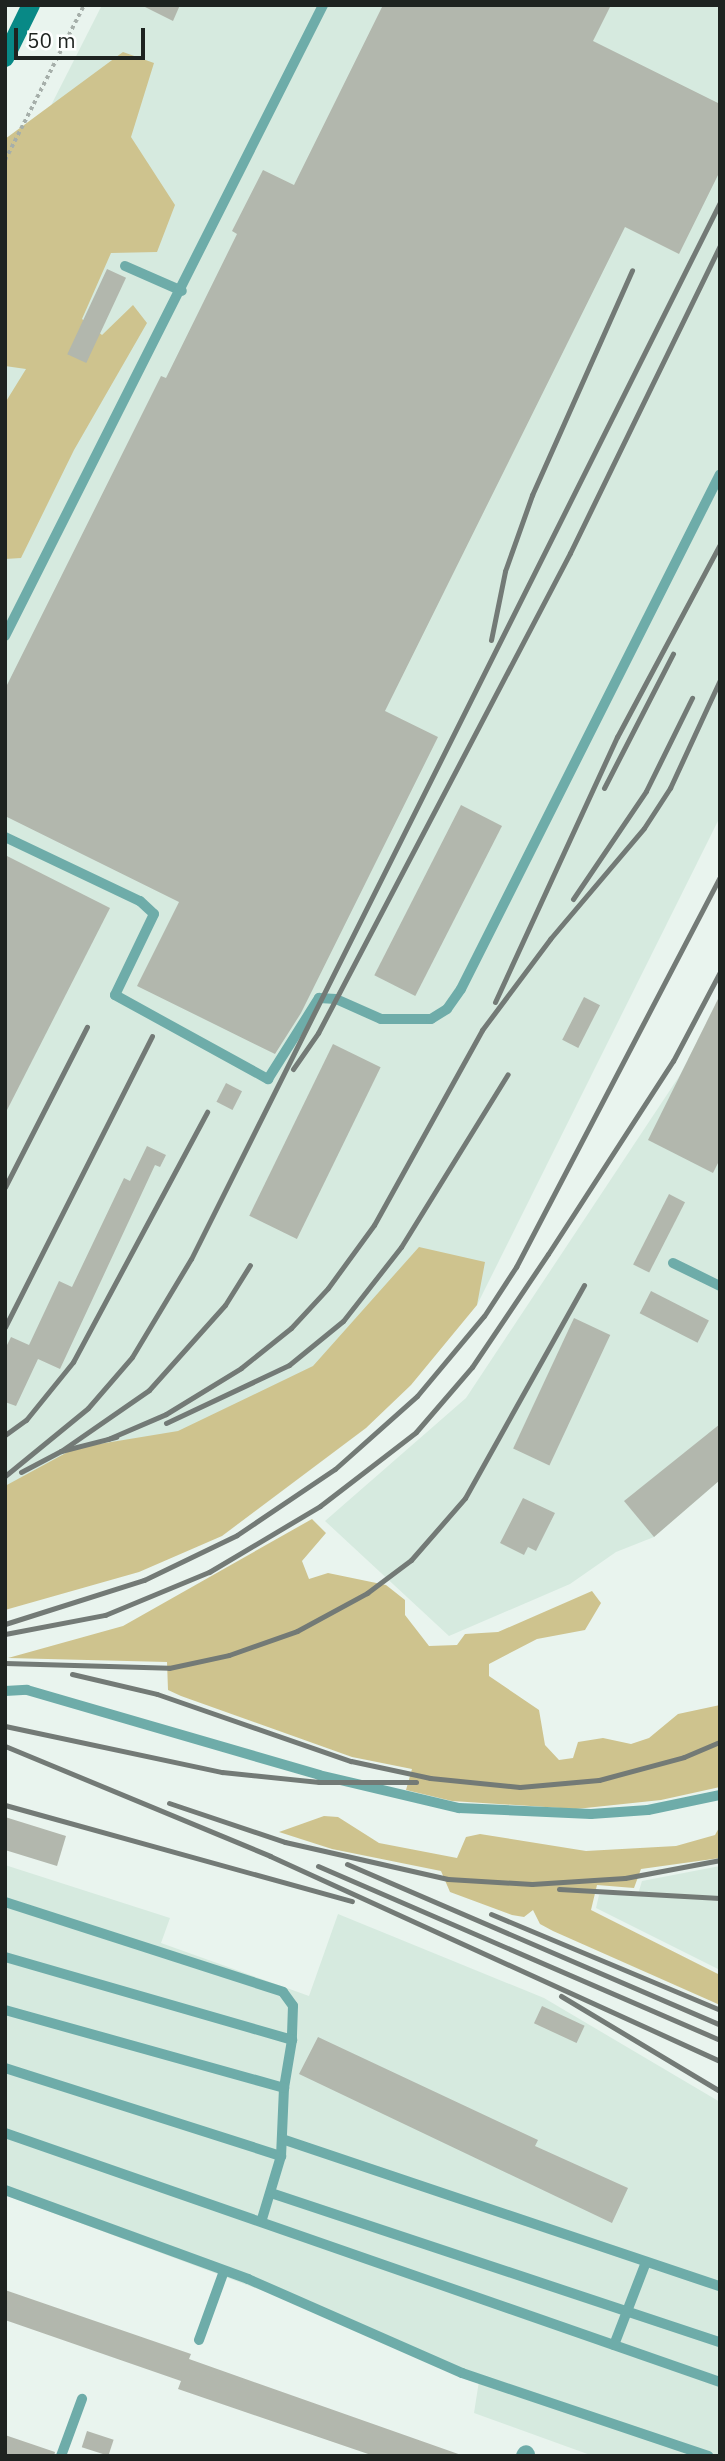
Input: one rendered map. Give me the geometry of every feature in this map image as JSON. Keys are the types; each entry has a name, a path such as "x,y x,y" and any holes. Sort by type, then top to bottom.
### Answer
{"main road":[{"path":"5,58 31,5"}],"lane":[{"path":"5,636 182,291 323,5"},
{"path":"125,266 182,291"},
{"path":"5,836 140,901 154,915 115,995 268,1079 319,998 336,999 382,1019 431,1019 447,1009 461,989 720,474"},
{"path":"673,1263 720,1286"},
{"path":"5,1691 27,1690 319,1775 459,1808 591,1814 648,1810 720,1795"},
{"path":"5,1902 283,1992 293,2006 292,2040 284,2088 281,2156 262,2219"},
{"path":"5,1957 292,2040"},
{"path":"5,2011 284,2088"},
{"path":"5,2068 281,2156"},
{"path":"5,2133 262,2219 720,2382"},
{"path":"282,2139 646,2262 719,2284"},
{"path":"5,2190 224,2271 462,2373 708,2456"},
{"path":"271,2193 720,2342"},
{"path":"614,2345 646,2262"},
{"path":"199,2340 224,2271"},
{"path":"61,2456 82,2399"}],"path":[{"path":"5,160 84,5"}],"shaded area":[{"path":"102,5 720,5 720,817 477,1305 5,1574 5,196"},
{"path":"123,52 154,63 131,137 175,205 157,252 111,253 82,319 102,335 133,305 147,323 74,450 21,558 5,559 5,403 26,369 5,366 5,139"},
{"path":"720,996 720,1480 654,1537 616,1552 570,1584 449,1636 325,1521 466,1398 680,1075"},
{"path":"419,1247 485,1262 477,1305 411,1385 366,1428 222,1536 139,1572 5,1610 5,1486 75,1448 178,1431 313,1366"},
{"path":"312,1519 326,1533 302,1561 309,1579 328,1573 386,1585 405,1600 405,1615 429,1646 457,1645 465,1634 498,1632 592,1591 601,1603 585,1630 537,1639 489,1664 489,1676 539,1710 545,1745 559,1760 573,1758 578,1742 603,1738 631,1744 649,1738 678,1714 720,1705 720,1787 661,1800 576,1809 452,1801 406,1790 412,1769 352,1757 168,1690 167,1662 8,1658 123,1626"},
{"path":"324,1816 338,1817 379,1843 457,1858 466,1837 480,1834 586,1851 676,1846 715,1835 720,1826 720,1858 641,1869 634,1888 597,1885 591,1910 720,1975 720,2005 553,1931 540,1924 533,1910 524,1917 512,1915 450,1892 441,1871 332,1849 279,1832"},
{"path":"5,1865 170,1918 161,1943 309,1996 338,1914 544,1998 720,2102 720,2456 593,2456 474,2413 479,2381 333,2317 5,2195"},
{"path":"720,1866 720,1970 596,1908 599,1895 638,1894 642,1881"}],"building":[{"path":"141,5 180,5 173,21"},
{"path":"383,5 611,5 593,41 720,104 720,171 679,254 625,227 385,711 438,737 301,1013 275,1054 137,986 179,902 5,816 5,689 161,376 166,378 237,234 232,231 263,170 294,185"},
{"path":"107,269 126,278 86,363 67,354"},
{"path":"461,805 502,826 415,996 374,975"},
{"path":"5,855 110,908 5,1114"},
{"path":"720,995 720,1159 713,1173 648,1140"},
{"path":"584,997 600,1005 578,1048 562,1040"},
{"path":"333,1044 381,1067 297,1239 249,1216"},
{"path":"226,1083 242,1091 233,1110 216,1102"},
{"path":"147,1146 166,1155 160,1167 155,1165 60,1369 38,1359 16,1406 5,1402 5,1349 11,1337 29,1345 59,1281 72,1287 124,1178 130,1181"},
{"path":"669,1194 685,1202 649,1273 633,1264"},
{"path":"651,1291 709,1321 698,1343 640,1313"},
{"path":"574,1318 610,1335 549,1465 513,1449"},
{"path":"720,1424 720,1480 654,1537 624,1501"},
{"path":"523,1498 555,1513 536,1551 528,1547 524,1555 500,1543"},
{"path":"5,1817 66,1836 57,1866 5,1850"},
{"path":"542,2006 585,2026 577,2043 534,2023"},
{"path":"318,2037 538,2140 535,2146 628,2188 612,2223 299,2074"},
{"path":"5,2290 191,2354 189,2359 464,2456 374,2456 178,2389 181,2381 5,2320"},
{"path":"87,2431 114,2440 108,2456 82,2447"},
{"path":"5,2435 55,2452 54,2456 5,2456"}],"railway":[{"path":"5,1476 88,1408 132,1357 191,1259 720,202"},
{"path":"293,1069 318,1033 570,553 720,245"},
{"path":"491,640 505,571 532,495 632,270"},
{"path":"495,1002 617,737 720,544"},
{"path":"604,788 673,654"},
{"path":"108,1439 166,1414 241,1368 291,1328 328,1288 374,1225 482,1030 550,939 644,828 670,788 720,680"},
{"path":"573,899 646,791 692,698"},
{"path":"5,1624 144,1580 237,1535 335,1469 417,1396 484,1316 516,1267 720,876"},
{"path":"5,1634 105,1615 209,1572 320,1506 416,1432 472,1367 548,1254 673,1061 720,972"},
{"path":"5,1187 87,1027"},
{"path":"5,1327 152,1036"},
{"path":"166,1423 289,1365 343,1321 401,1247 508,1074"},
{"path":"5,1435 26,1420 73,1362 207,1112"},
{"path":"21,1472 61,1451 149,1390 225,1305 250,1265"},
{"path":"5,1663 169,1668 229,1655 297,1631 367,1593 411,1560 465,1498 584,1285"},
{"path":"61,1451 116,1437"},
{"path":"72,1674 157,1694 351,1761 430,1778 520,1787 599,1780 684,1757 720,1742"},
{"path":"5,1726 222,1772 319,1782 416,1782"},
{"path":"5,1746 270,1856 720,2061"},
{"path":"169,1803 285,1842 448,1879 532,1884 625,1878 720,1860"},
{"path":"5,1805 352,1901"},
{"path":"347,1864 720,2025"},
{"path":"318,1866 720,2040"},
{"path":"559,1889 720,1898"},
{"path":"491,1914 720,2010"},
{"path":"561,1996 720,2091"}]}
